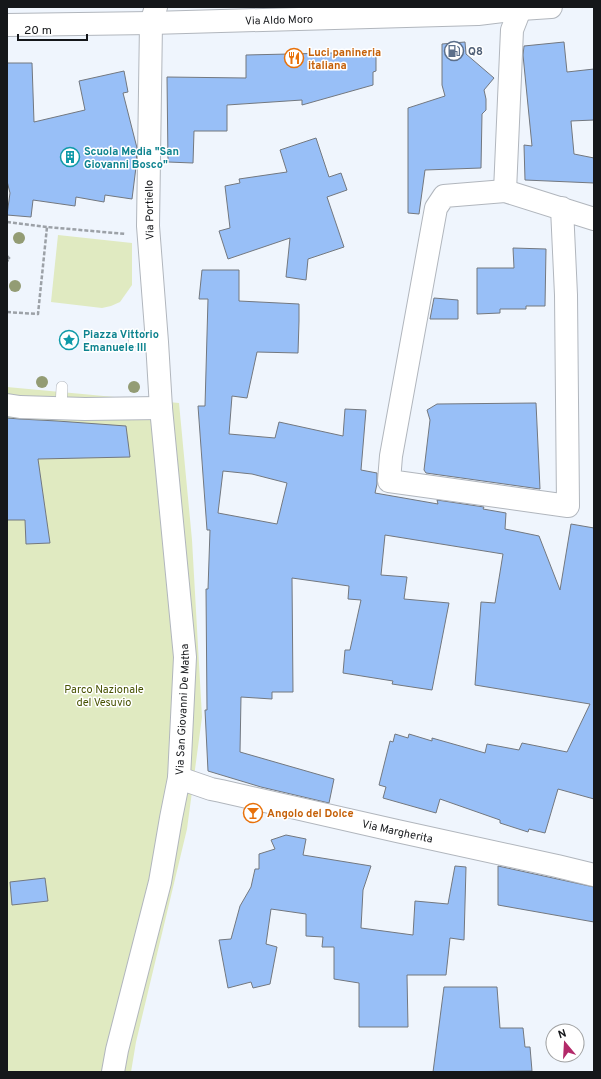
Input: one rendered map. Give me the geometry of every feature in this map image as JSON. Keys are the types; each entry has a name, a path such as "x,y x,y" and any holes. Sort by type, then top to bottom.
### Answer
{"street":[{"name":"Via Aldo Moro","path":"7,25 154,15 478,14 521,8 551,7"},
{"path":"505,191 512,30 521,8"},
{"name":"Via Portiello","path":"154,15 148,226 157,342"},
{"path":"562,208 566,295 568,506 389,481 391,456 436,208 444,196 505,191 562,208 594,218"},
{"name":"Via San Giovanni De Matha","path":"113,1072 160,882 170,818 179,778 185,657 161,408 157,342"},
{"path":"7,405 20,407 85,409 161,408"},
{"name":"Via Margherita","path":"179,778 216,790 594,875"}],"lane":[{"path":"134,341 157,342"},
{"path":"61,408 62,387"}],"path":[{"path":"7,222 123,234"},
{"path":"7,312 38,314 47,227"},
{"path":"7,256 10,259 7,261"}],"green space":[{"path":"58,235 132,243 132,285 120,302 102,308 51,302"},
{"name":"Parco Nazionale del Vesuvio","path":"7,387 179,403 192,540 202,717 187,829 136,1042 131,1072 7,1072"}],"building":[{"path":"465,42 466,54 494,78 484,90 486,110 482,114 481,168 425,170 419,214 408,213 408,108 445,96 442,85 442,44"},
{"path":"564,42 567,72 594,69 594,120 571,121 574,154 594,158 594,183 525,180 524,145 532,146 523,55 524,46"},
{"path":"376,52 376,71 373,72 373,85 302,105 302,100 227,105 227,131 194,131 193,163 168,162 167,77 246,78 246,55"},
{"name":"Scuola Media \"San Giovanni Bosco\"","path":"7,63 32,63 34,122 85,110 79,81 124,71 128,92 123,93 137,148 132,199 105,195 104,202 76,197 75,206 33,200 31,217 7,215 10,193 7,181"},
{"path":"316,138 329,177 341,173 347,190 327,197 344,247 308,259 306,280 286,277 290,238 228,259 219,231 230,228 225,186 240,183 239,179 287,172 280,150"},
{"path":"513,248 546,249 545,306 526,306 526,309 500,309 500,313 477,314 477,268 514,268"},
{"path":"202,270 239,270 239,301 299,304 298,353 257,352 247,398 232,396 229,434 275,438 279,422 343,436 345,409 366,410 361,470 377,473 375,493 438,504 437,500 484,507 483,509 506,513 505,529 539,536 560,590 571,524 594,528 594,799 558,789 545,833 529,829 528,832 500,823 500,820 440,799 436,813 383,798 386,787 379,785 390,741 393,742 395,734 408,738 409,734 432,741 432,738 485,753 487,744 519,750 522,743 567,752 590,704 475,685 481,602 495,603 503,554 385,535 381,575 407,577 404,599 449,603 432,690 392,684 393,681 343,673 345,650 350,650 361,600 348,599 349,586 292,578 293,692 272,692 272,699 241,697 240,752 334,779 329,803 261,787 208,771 205,710 207,710 206,589 208,589 210,530 207,530 198,406 205,406 208,299 199,299","holes":["223,471 252,474 287,483 277,524 218,513"]},
{"path":"434,298 458,300 458,319 430,319"},
{"path":"536,403 540,489 426,473 424,470 430,420 427,410 437,404"},
{"path":"7,418 126,426 130,457 38,459 50,543 26,544 25,520 7,520"},
{"path":"286,835 306,839 303,855 371,866 363,890 361,928 413,935 415,901 448,904 455,866 466,867 464,940 450,938 446,975 407,975 408,1027 359,1027 359,983 334,979 334,947 322,947 323,937 306,936 306,914 271,909 266,944 277,947 270,984 253,988 251,982 228,988 219,940 231,939 240,906 251,887 255,869 259,869 259,854 275,849 271,840"},
{"path":"498,866 594,887 594,922 498,905"},
{"path":"45,878 48,901 12,905 10,882"},
{"path":"444,987 497,987 500,1028 523,1028 525,1047 530,1047 532,1071 433,1072"}],"place":[{"name":"Q8","path":"454,51"},
{"name":"Luci panineria italiana","path":"294,58"},
{"name":"Scuola Media \"San Giovanni Bosco\"","path":"70,157"},
{"name":"Piazza Vittorio Emanuele III","path":"69,340"},
{"name":"Angolo del Dolce","path":"253,813"}]}
